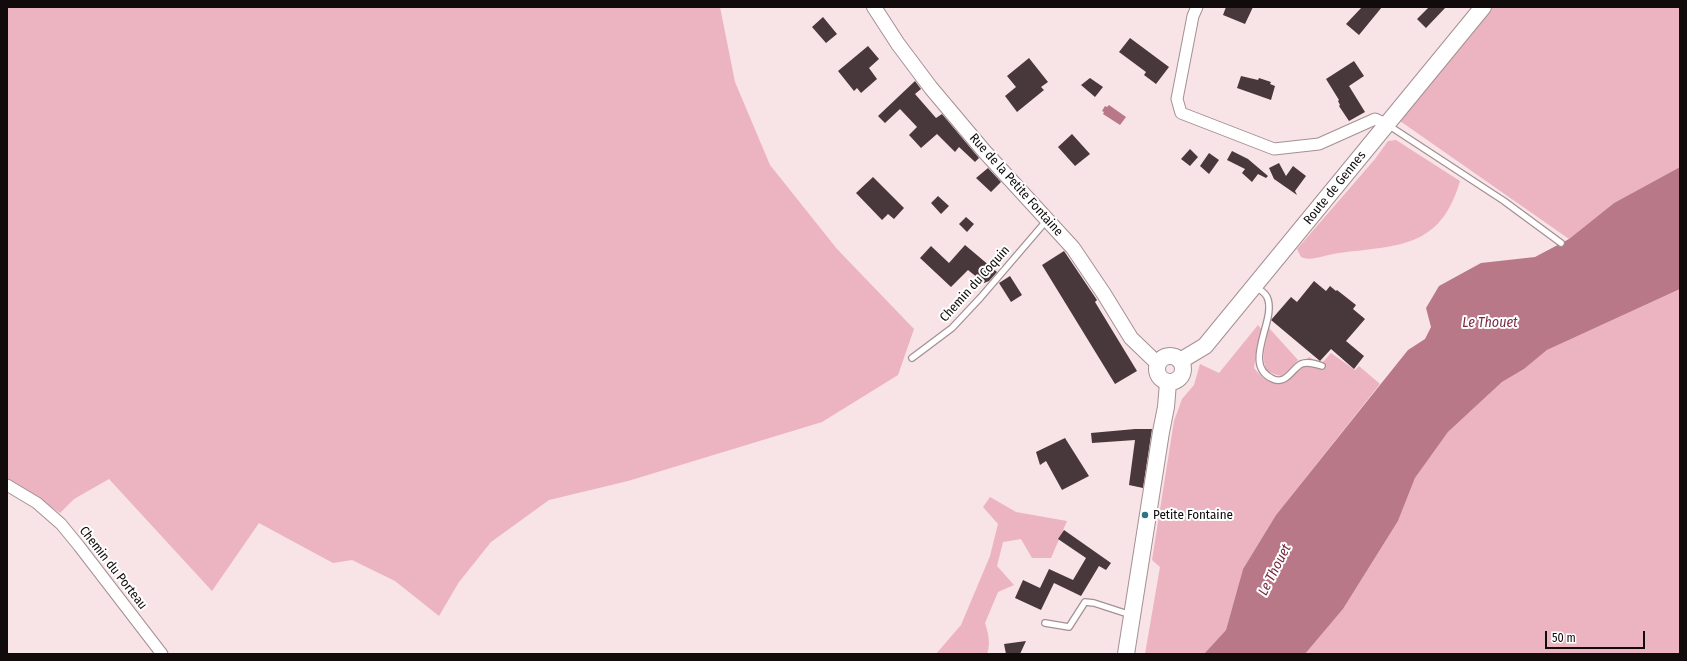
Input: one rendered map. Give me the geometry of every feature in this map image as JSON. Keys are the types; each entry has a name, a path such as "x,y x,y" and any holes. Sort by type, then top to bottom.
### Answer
{"main road":[{"name":"Route de Gennes","path":"1180,361 1205,346 1483,7"},
{"path":"1168,356 1177,358 1180,361 1183,370 1180,378 1168,383 1160,379 1156,367 1160,360 1168,356"},
{"path":"1126,654 1160,432 1166,407 1168,383"}],"street":[{"name":"Rue de la Petite Fontaine","path":"874,7 898,44 931,88 984,151 1072,248 1131,338 1158,363"},
{"path":"1197,7 1193,16 1177,100 1181,113 1274,149 1319,144 1375,119 1386,124"},
{"name":"Chemin du Porteau","path":"7,485 37,503 61,524 162,654"}],"lane":[{"path":"1386,124 1504,201 1561,243"},
{"name":"Chemin du Coquin","path":"912,358 957,322 981,297 1047,220"},
{"path":"1255,286 1267,297 1269,306 1260,349 1259,362 1264,373 1274,380 1284,379 1291,375 1301,364 1309,362 1322,366"},
{"path":"1045,623 1069,628 1086,602 1094,603 1132,615"}],"shaded area":[{"path":"7,7 720,7 735,82 770,165 837,249 914,329 898,375 822,422 628,481 549,500 491,542 459,582 439,616 395,581 352,560 333,563 259,523 212,591 109,479 74,499 60,513 7,478"},
{"path":"1492,7 1680,7 1680,167 1614,203 1569,239 1400,121"},
{"path":"1396,140 1460,181 1452,203 1441,220 1429,232 1414,240 1398,245 1310,259 1301,257 1297,249 1375,159 1388,141"},
{"path":"1680,289 1680,654 1305,654 1343,609 1398,521 1415,478 1448,432 1502,382 1524,369 1547,350"},
{"path":"1258,325 1262,330 1257,345 1254,368 1262,377 1270,382 1284,382 1296,372 1309,357 1319,363 1323,362 1331,353 1355,370 1359,366 1380,384 1276,515 1243,569 1226,630 1204,654 1145,654 1160,567 1152,560 1174,421 1182,399 1194,385 1200,364 1219,373"},
{"path":"1269,328 1298,360 1288,372 1281,376 1267,372 1265,367 1264,350"},
{"path":"990,497 1016,512 1067,521 1051,558 1032,558 1021,539 1003,542 997,566 1014,585 998,592 985,623 989,642 987,654 936,654 961,625 990,556 998,524 983,507"}],"water":[{"path":"1109,105 1126,117 1120,125 1103,114 1104,112 1102,111 1105,106 1107,107"},
{"name":"Le Thouet","path":"1680,167 1680,289 1547,350 1524,369 1502,382 1448,432 1415,478 1398,521 1343,609 1305,654 1204,654 1226,630 1243,569 1276,515 1408,350 1425,339 1431,327 1426,308 1439,286 1481,263 1535,257 1569,239 1614,203"}],"building":[{"path":"1226,7 1253,7 1245,24 1223,15"},
{"path":"1362,7 1382,7 1359,35 1346,24"},
{"path":"1429,7 1446,7 1426,28 1417,19"},
{"path":"823,17 837,34 826,43 812,27"},
{"path":"1130,38 1169,67 1156,84 1144,75 1146,72 1119,52"},
{"path":"868,46 879,59 869,68 877,79 861,93 857,88 854,91 838,71"},
{"path":"1029,58 1048,82 1041,87 1044,90 1017,112 1005,96 1016,87 1007,76"},
{"path":"1354,61 1364,76 1349,86 1365,112 1349,121 1339,106 1339,100 1326,79"},
{"path":"1241,76 1258,80 1259,78 1271,82 1270,84 1275,86 1271,100 1237,88"},
{"path":"1090,78 1103,87 1095,97 1081,85"},
{"path":"915,81 921,89 915,94 936,118 942,114 979,158 975,162 959,147 955,152 937,134 921,148 909,135 917,127 900,109 885,123 878,116"},
{"path":"1072,134 1090,154 1075,166 1058,147"},
{"path":"1190,149 1198,157 1190,166 1181,159"},
{"path":"1232,151 1248,159 1268,176 1266,178 1258,174 1252,182 1242,173 1245,169 1227,160"},
{"path":"1209,153 1219,160 1209,174 1200,166"},
{"path":"1279,163 1286,176 1293,166 1306,176 1295,191 1297,195 1274,179 1269,168"},
{"path":"988,168 1001,182 991,192 976,178"},
{"path":"873,177 904,208 894,219 888,214 882,220 856,193"},
{"path":"938,196 949,206 941,214 931,203"},
{"path":"966,217 974,224 967,232 959,224"},
{"path":"965,245 997,272 989,281 984,283 968,270 951,287 920,258 931,246 949,263"},
{"path":"1064,251 1097,300 1095,302 1137,371 1115,384 1042,265"},
{"path":"1010,276 1022,295 1011,302 999,283"},
{"path":"1314,281 1326,291 1330,286 1336,291 1337,290 1356,305 1353,309 1365,319 1346,341 1364,356 1354,369 1331,349 1320,361 1271,320 1291,297 1297,302"},
{"path":"1152,429 1143,488 1129,485 1135,440 1092,443 1091,433"},
{"path":"1065,438 1089,476 1062,490 1046,461 1040,465 1036,452"},
{"path":"1064,530 1111,563 1106,570 1099,566 1081,596 1054,583 1041,610 1015,598 1023,580 1040,588 1049,569 1073,580 1086,558 1058,539"},
{"path":"1026,641 1020,654 1006,654 1004,644"}],"place":[{"name":"Petite Fontaine","path":"1145,515"}]}
